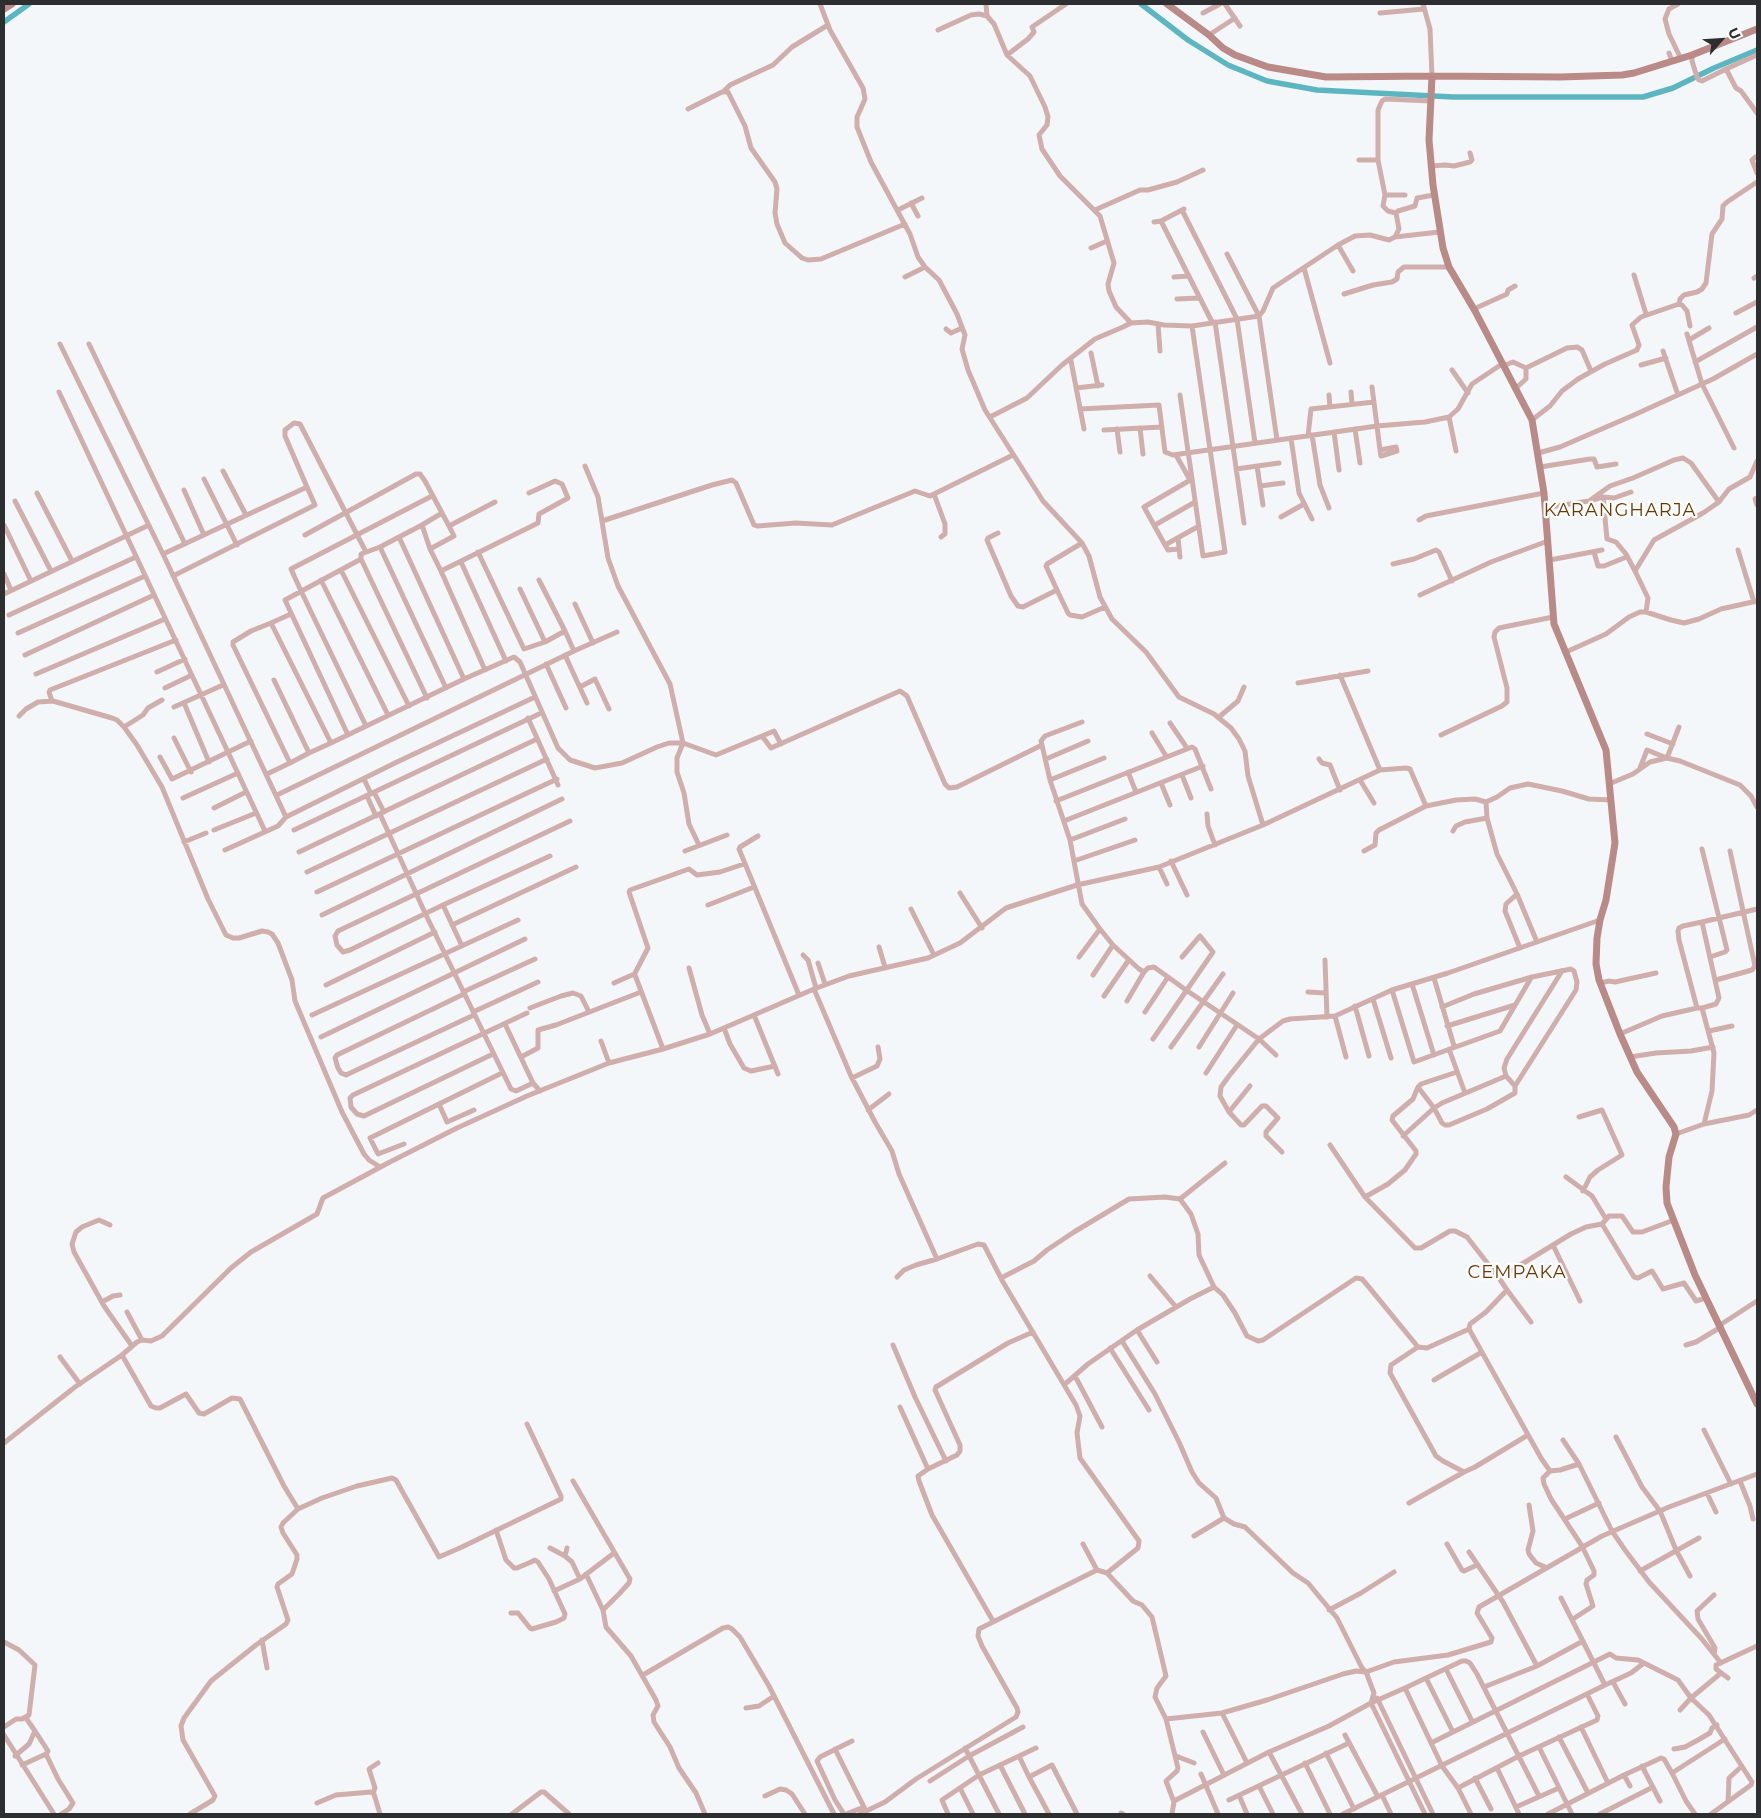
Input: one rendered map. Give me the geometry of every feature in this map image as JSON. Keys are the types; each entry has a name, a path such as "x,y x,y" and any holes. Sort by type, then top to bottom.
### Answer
{"street":[{"path":"4,9 12,4"},
{"path":"820,4 828,25 863,88 865,99 857,117 857,127 871,162 910,234 914,249 925,267 939,280 951,302 965,335 962,349 968,370 985,410 1044,501 1082,543 1089,556 1100,597 1112,619 1146,652 1179,698 1219,717 1231,728 1243,745 1248,776 1264,825"},
{"path":"986,4 987,16"},
{"path":"1006,55 1028,39 1034,32 1032,27 1066,4"},
{"path":"1167,4 1235,55 1258,64 1326,77 1560,77 1634,73 1672,61 1692,58 1757,28"},
{"path":"1203,13 1220,4"},
{"path":"1225,4 1240,26"},
{"path":"1678,4 1669,6 1666,13 1666,25 1680,59"},
{"path":"1380,13 1424,5 1430,29 1432,78 1429,140 1439,232 1449,266 1475,311 1532,420 1546,508 1553,617 1556,629 1604,744 1614,850 1606,900 1600,920 1596,964 1600,983 1637,1072 1670,1120 1676,1134 1669,1157 1666,1187 1667,1203 1695,1275 1757,1404"},
{"path":"938,30 971,15 987,16 994,24 1006,55 1030,76 1046,107 1048,121 1038,138 1042,149 1060,176 1095,210 1102,220 1114,263 1108,284 1109,291 1116,306 1131,324"},
{"path":"1210,35 1235,18"},
{"path":"688,109 724,91 742,78 758,73 773,65 792,47 828,25"},
{"path":"1669,53 1672,61"},
{"path":"1692,58 1697,77 1702,81 1757,56"},
{"path":"1726,69 1736,88 1757,113"},
{"path":"724,91 729,93 751,148 775,182 777,189 775,213 777,224 785,243 796,253 808,260 821,259 905,224"},
{"path":"1396,213 1388,211 1384,208 1383,204 1385,194 1378,160 1378,110 1385,99 1431,100"},
{"path":"1431,166 1454,166 1470,162 1472,160 1470,153"},
{"path":"1757,156 1752,160 1757,174"},
{"path":"1359,160 1378,160"},
{"path":"1095,210 1140,190 1148,190 1177,182 1203,170"},
{"path":"1532,420 1550,406 1566,388 1591,371 1637,350 1639,345 1632,325 1637,320 1646,314 1679,304 1684,295 1702,289 1706,283 1712,234 1722,219 1723,206 1757,182"},
{"path":"1385,194 1405,195"},
{"path":"1396,213 1398,210 1415,206 1417,198 1434,195"},
{"path":"898,210 922,198"},
{"path":"910,203 918,216"},
{"path":"1154,222 1161,221 1184,210 1236,319 1255,443"},
{"path":"1395,237 1399,229 1396,213"},
{"path":"1161,221 1214,322 1244,523"},
{"path":"990,417 1027,398 1062,365 1095,339 1131,324 1148,322 1192,326 1259,316 1273,288 1338,245 1355,236 1370,235 1389,240 1395,237 1439,232"},
{"path":"1091,248 1107,241"},
{"path":"1338,245 1353,272"},
{"path":"1227,254 1259,316 1277,440"},
{"path":"1344,294 1397,280 1398,272 1404,267 1449,266"},
{"path":"905,277 925,267"},
{"path":"1304,268 1330,363"},
{"path":"1174,277 1189,276"},
{"path":"1634,276 1646,314"},
{"path":"1475,311 1476,308 1507,294 1508,290 1515,286"},
{"path":"1177,299 1200,298"},
{"path":"1736,313 1757,302"},
{"path":"1679,304 1687,311 1690,326"},
{"path":"1158,324 1160,351"},
{"path":"1180,395 1203,556 1225,552 1192,326"},
{"path":"1694,362 1757,327"},
{"path":"946,329 951,333 962,328"},
{"path":"1708,328 1688,337 1702,384 1734,448"},
{"path":"60,344 163,554 286,817"},
{"path":"89,344 185,544"},
{"path":"1526,368 1567,348 1577,347 1582,350 1591,371"},
{"path":"1663,351 1678,395"},
{"path":"1076,388 1100,385 1091,353"},
{"path":"1538,453 1560,447 1678,395 1757,354"},
{"path":"1641,365 1666,358"},
{"path":"1071,360 1084,429"},
{"path":"1080,409 1159,405 1165,452 1176,455 1377,426 1425,422 1449,417 1458,409 1472,384 1503,365 1513,362 1526,368"},
{"path":"1516,388 1526,379 1526,368"},
{"path":"1452,370 1468,393"},
{"path":"1372,387 1380,450"},
{"path":"59,392 265,832"},
{"path":"1351,392 1352,404"},
{"path":"1329,395 1330,407"},
{"path":"1329,508 1320,484 1310,435 1311,410 1374,402"},
{"path":"1449,417 1456,450"},
{"path":"173,576 315,505 285,436 285,430 294,423 300,424 366,552"},
{"path":"1104,430 1162,427"},
{"path":"1140,428 1143,454"},
{"path":"1117,429 1120,452"},
{"path":"1355,429 1360,463"},
{"path":"1334,432 1339,470"},
{"path":"1291,438 1299,494 1312,519"},
{"path":"602,521 732,480 736,482 754,525 760,527 796,523 832,525 915,492 930,496 1013,455"},
{"path":"1176,455 1191,480"},
{"path":"1589,501 1610,486 1682,458 1691,463 1719,502"},
{"path":"1540,467 1590,459 1594,459 1597,466 1616,464"},
{"path":"1635,571 1654,540 1719,502 1729,489 1750,477 1757,461"},
{"path":"1236,469 1279,463"},
{"path":"585,466 598,497 608,558 618,586 670,684 683,742 677,758 677,772 684,793 689,824 699,845"},
{"path":"1257,466 1263,504"},
{"path":"223,471 246,515"},
{"path":"305,535 416,474 420,474 454,536 430,549"},
{"path":"204,479 237,545"},
{"path":"1179,548 1168,550 1144,507 1191,480"},
{"path":"441,571 538,523 539,514 568,498 562,484 555,481 529,493"},
{"path":"1260,486 1283,483"},
{"path":"163,554 307,486"},
{"path":"184,490 204,535"},
{"path":"1546,508 1603,498 1614,498 1631,492"},
{"path":"37,493 72,561"},
{"path":"1419,520 1426,516 1544,493"},
{"path":"934,494 945,524 945,534 942,537"},
{"path":"366,726 291,571 292,568 432,496"},
{"path":"1603,498 1608,539 1616,542 1626,554 1635,571 1648,598 1646,612"},
{"path":"1757,498 1755,499 1757,505"},
{"path":"15,501 51,571"},
{"path":"449,526 495,502"},
{"path":"1155,525 1195,502"},
{"path":"1281,517 1304,504"},
{"path":"348,735 285,600 361,559 362,554 400,537 442,513"},
{"path":"4,525 30,581"},
{"path":"4,594 149,525"},
{"path":"422,525 430,549 485,670"},
{"path":"1165,545 1199,526"},
{"path":"998,533 987,540 1011,596 1018,606 1023,607 1056,590"},
{"path":"400,537 464,679"},
{"path":"1178,538 1180,557"},
{"path":"1420,595 1491,562 1548,542"},
{"path":"1082,543 1047,564 1048,572 1070,616 1082,617 1105,608"},
{"path":"380,547 446,688"},
{"path":"1393,564 1436,550 1439,552 1452,581"},
{"path":"1550,560 1602,550"},
{"path":"1566,652 1606,634 1635,614 1646,612 1684,622 1699,619 1721,610 1756,602 1738,550"},
{"path":"478,552 523,647 527,649 565,631"},
{"path":"1594,552 1598,566 1604,566 1624,558"},
{"path":"8,615 136,557"},
{"path":"361,559 427,698"},
{"path":"461,562 506,661"},
{"path":"341,570 409,706"},
{"path":"4,574 11,590"},
{"path":"18,633 145,576"},
{"path":"321,580 388,715"},
{"path":"540,580 574,651"},
{"path":"520,589 545,642"},
{"path":"25,655 154,595"},
{"path":"575,604 593,643"},
{"path":"290,763 233,642 291,614"},
{"path":"1441,735 1507,702 1507,688 1494,637 1495,632 1499,628 1553,617"},
{"path":"36,674 165,618"},
{"path":"270,623 331,743"},
{"path":"277,795 524,674 617,632"},
{"path":"52,701 50,690 176,640"},
{"path":"565,655 587,703"},
{"path":"267,774 464,679 514,658 518,659 558,748 570,760 587,766 595,768 622,763 670,743 683,742 716,755 774,731 781,744"},
{"path":"157,672 184,660"},
{"path":"546,664 566,708"},
{"path":"1298,682 1368,671"},
{"path":"165,688 192,675"},
{"path":"1340,675 1380,770"},
{"path":"580,687 596,679 609,709"},
{"path":"274,680 309,753"},
{"path":"174,707 223,685"},
{"path":"1219,717 1238,702 1244,687"},
{"path":"762,736 770,748 900,691 907,696 945,784 949,788 957,787 1042,745"},
{"path":"225,850 278,826 286,817 535,697"},
{"path":"124,727 143,715 148,708 162,700"},
{"path":"19,716 38,702 52,701 112,718 124,727 162,787 208,899 226,935 239,938 262,931 272,934 278,943 292,980 298,1008 342,1112 364,1154 369,1160 380,1167"},
{"path":"184,703 209,762"},
{"path":"294,830 539,714"},
{"path":"528,718 557,779 558,785"},
{"path":"1082,722 1045,736 1042,741 1050,780 1070,840 1082,904 1113,945 1128,961 1144,972"},
{"path":"1170,723 1187,748"},
{"path":"1667,758 1679,727"},
{"path":"1152,733 1166,756"},
{"path":"1647,734 1672,744"},
{"path":"174,738 191,772"},
{"path":"298,852 537,739"},
{"path":"160,757 171,779 191,772 251,741"},
{"path":"1046,759 1088,741"},
{"path":"1056,801 1192,747 1196,748 1212,789"},
{"path":"1640,768 1647,750 1740,785 1751,796 1757,807"},
{"path":"1050,780 1104,758"},
{"path":"1608,784 1633,774 1650,762 1667,758"},
{"path":"307,872 547,759"},
{"path":"1319,759 1322,763 1330,765 1340,790"},
{"path":"1064,821 1202,766"},
{"path":"4,1444 80,1384 122,1356 132,1346 142,1340 152,1341 162,1336 231,1268 251,1252 314,1216 319,1211 323,1198 457,1128 540,1090 609,1063 663,1050 710,1034 825,984 849,976 934,955 960,944 1006,908 1077,885 1159,867 1264,825 1380,770 1410,769 1426,806"},
{"path":"1128,772 1136,792"},
{"path":"183,798 238,773"},
{"path":"1182,774 1191,798"},
{"path":"364,779 416,894 502,1073 514,1091 533,1083"},
{"path":"318,892 557,779"},
{"path":"1360,780 1374,803"},
{"path":"1161,782 1170,805"},
{"path":"1364,851 1374,845 1375,836 1379,830 1426,806 1456,800 1475,799 1486,802 1510,788 1528,784 1589,799 1610,800"},
{"path":"214,808 246,792"},
{"path":"322,915 562,799"},
{"path":"1486,802 1487,818 1497,854 1517,894 1537,942"},
{"path":"214,830 256,812"},
{"path":"1207,814 1208,826 1215,845"},
{"path":"1452,831 1456,826 1465,822 1487,818"},
{"path":"1070,840 1124,819"},
{"path":"550,856 425,913 347,952 340,950 337,945 335,936 338,931 570,821"},
{"path":"184,842 206,833"},
{"path":"685,850 727,835"},
{"path":"758,836 739,848 799,995"},
{"path":"1074,860 1135,840"},
{"path":"1702,849 1727,950 1710,957"},
{"path":"1716,980 1754,969 1755,965 1730,851"},
{"path":"1171,861 1188,895"},
{"path":"614,983 634,975 648,948 629,892 630,890 689,869 697,875 720,872 744,864"},
{"path":"452,925 576,866"},
{"path":"1159,867 1167,884"},
{"path":"708,905 754,887"},
{"path":"960,893 982,928"},
{"path":"1517,894 1508,902 1505,908 1506,916 1520,948"},
{"path":"443,905 462,946"},
{"path":"912,909 934,955"},
{"path":"1704,1124 1712,1091 1713,1047 1709,1031 1699,1008 1678,931 1683,926 1757,909"},
{"path":"312,1015 518,920"},
{"path":"1282,1152 1266,1134 1278,1118 1266,1106 1262,1106 1242,1125 1239,1125 1220,1096 1221,1087 1258,1039 1283,1021 1335,1016 1392,990 1434,978 1600,920"},
{"path":"1620,1034 1662,1016 1716,1004 1718,1001 1716,980 1702,922"},
{"path":"1079,958 1100,929"},
{"path":"326,985 434,932"},
{"path":"1153,1038 1213,955 1213,952 1199,936 1182,957"},
{"path":"321,1037 525,939"},
{"path":"1094,975 1113,945"},
{"path":"879,947 885,968"},
{"path":"803,955 808,960 815,988 852,1078 892,1151 899,1174 925,1236 937,1259"},
{"path":"535,959 337,1055 335,1058 338,1068 341,1073 346,1075 538,982"},
{"path":"1325,960 1327,1017"},
{"path":"1104,996 1128,961"},
{"path":"818,963 825,984"},
{"path":"1127,1002 1144,972 1154,966 1258,1039 1276,1054"},
{"path":"690,968 702,1015 710,1034"},
{"path":"1418,1087 1445,1125 1450,1125 1515,1094 1516,1086 1576,990 1577,982 1574,971 1571,968 1474,994 1442,1007"},
{"path":"1516,1086 1506,1076 1504,1068 1507,1059 1562,971"},
{"path":"1600,983 1615,982 1656,973"},
{"path":"1171,1047 1223,974"},
{"path":"634,975 663,1050"},
{"path":"1145,1012 1168,977"},
{"path":"1392,990 1414,1062 1500,1032 1532,977"},
{"path":"1434,978 1457,1072 1465,1093"},
{"path":"1412,984 1434,1054"},
{"path":"521,1057 538,1048 538,1030 556,1025 641,992"},
{"path":"1308,992 1325,994"},
{"path":"1199,1047 1233,993"},
{"path":"493,1054 364,1116 357,1114 351,1107 350,1098 353,1095 505,1024 528,1010 561,996 573,994 582,996 589,1012"},
{"path":"1374,999 1391,1058"},
{"path":"1447,1026 1516,1005"},
{"path":"1355,1006 1369,1056"},
{"path":"754,1014 778,1074"},
{"path":"1335,1016 1346,1057"},
{"path":"505,1024 533,1083 540,1090"},
{"path":"1206,1073 1237,1025"},
{"path":"1709,1031 1732,1026"},
{"path":"724,1028 730,1044 744,1068 750,1070 775,1066"},
{"path":"600,1040 609,1063"},
{"path":"852,1078 877,1066 880,1059 878,1047"},
{"path":"1630,1057 1713,1047"},
{"path":"1365,1196 1388,1184 1405,1170 1416,1156 1416,1150 1403,1136 1392,1118 1413,1099 1421,1084 1457,1072"},
{"path":"404,1144 378,1154 370,1138 502,1073"},
{"path":"1403,1136 1434,1108 1506,1076"},
{"path":"1229,1112 1250,1086"},
{"path":"868,1110 889,1094"},
{"path":"439,1104 446,1122 474,1110"},
{"path":"1579,1117 1602,1110 1622,1155 1590,1177 1583,1191"},
{"path":"1676,1134 1704,1124 1744,1116 1757,1110"},
{"path":"1330,1145 1365,1196 1417,1249 1450,1231 1455,1230 1464,1234 1531,1322"},
{"path":"1180,1199 1225,1163"},
{"path":"1566,1177 1592,1196 1634,1277 1638,1278 1652,1271 1663,1289 1684,1283 1696,1301 1698,1302 1706,1298"},
{"path":"1001,1278 1034,1261 1074,1232 1129,1199 1165,1197 1180,1199 1191,1214 1198,1234 1199,1254 1214,1287 1223,1294 1247,1336 1258,1341 1263,1340 1354,1278 1358,1278 1362,1279 1418,1348"},
{"path":"1499,1278 1571,1234 1604,1221 1609,1216 1620,1215 1631,1230 1636,1232 1642,1232 1674,1220"},
{"path":"110,1224 99,1220 82,1227 76,1232 72,1244 74,1252 110,1316 132,1346"},
{"path":"897,1277 904,1270 983,1244 1032,1332 1076,1405 1080,1416 1077,1433 1080,1458 1139,1541 1138,1548 1107,1573"},
{"path":"1553,1245 1580,1301"},
{"path":"1150,1276 1176,1307"},
{"path":"1064,1385 1088,1364 1137,1330 1214,1287"},
{"path":"1507,1290 1486,1312 1470,1324 1469,1329 1550,1471"},
{"path":"102,1302 113,1296 120,1296"},
{"path":"1686,1345 1696,1342 1757,1302"},
{"path":"126,1312 142,1340"},
{"path":"1464,1472 1436,1456 1390,1374 1391,1365 1418,1348 1427,1348 1469,1329"},
{"path":"1137,1330 1157,1362"},
{"path":"993,1621 932,1515 918,1476 928,1469 946,1462 960,1451 960,1446 935,1390 936,1386 1008,1343 1032,1332"},
{"path":"1122,1340 1155,1394 1192,1472 1199,1483 1216,1498 1224,1518 1234,1524 1245,1527 1293,1573 1308,1583 1337,1618 1362,1668 1366,1672 1374,1693 1433,1814"},
{"path":"893,1345 915,1398 946,1462"},
{"path":"1110,1348 1149,1410"},
{"path":"1434,1380 1482,1352"},
{"path":"122,1356 152,1406 156,1408 168,1404 184,1394 189,1397 199,1413 204,1414 232,1398 240,1399 298,1509"},
{"path":"60,1357 80,1384"},
{"path":"1075,1376 1102,1427"},
{"path":"900,1407 928,1469"},
{"path":"190,1814 215,1798 182,1740 184,1718 210,1681 262,1640 283,1628 288,1620 277,1587 278,1584 292,1574 297,1555 283,1533 282,1523 298,1509 322,1498 357,1486 392,1478 396,1480 438,1557 559,1500 562,1496 527,1424"},
{"path":"1704,1430 1731,1484"},
{"path":"1409,1503 1528,1435"},
{"path":"1616,1437 1642,1487 1660,1511 1676,1550 1690,1576"},
{"path":"1563,1440 1578,1464 1612,1531 1640,1570 1721,1663"},
{"path":"1573,1619 1593,1606 1586,1584 1587,1580 1594,1575 1594,1571 1570,1525 1564,1520 1551,1499 1543,1478 1550,1471 1578,1464"},
{"path":"1166,1719 1222,1713 1350,1672 1366,1672 1394,1662 1448,1655 1492,1641 1477,1610 1479,1607 1582,1546 1612,1531 1757,1474"},
{"path":"573,1481 629,1578 629,1582 603,1610"},
{"path":"1740,1481 1753,1519"},
{"path":"1707,1493 1716,1512"},
{"path":"1564,1520 1599,1503"},
{"path":"1529,1506 1532,1531 1528,1550 1529,1554 1536,1563 1546,1567"},
{"path":"1194,1536 1224,1518"},
{"path":"496,1530 504,1557 509,1565 517,1568 535,1560 538,1562 564,1611 564,1618 532,1629 518,1613 511,1613"},
{"path":"1640,1570 1658,1562 1699,1538"},
{"path":"1083,1544 1097,1570"},
{"path":"1447,1544 1462,1570 1464,1571 1476,1565"},
{"path":"550,1548 572,1562 580,1579"},
{"path":"565,1556 567,1548"},
{"path":"1469,1552 1476,1565 1499,1595 1537,1666"},
{"path":"554,1591 580,1579 614,1553"},
{"path":"852,1741 820,1757 817,1761 835,1800 845,1814 885,1802 965,1748 1016,1717 1017,1708 982,1646 978,1636 979,1629 1097,1570 1107,1573 1133,1601 1142,1606 1152,1618 1157,1634 1166,1676 1157,1688 1155,1698 1166,1719 1178,1770 1166,1781 1174,1801 1172,1814"},
{"path":"1329,1610 1394,1572"},
{"path":"586,1574 603,1610 606,1627 626,1649 643,1675 657,1703 658,1706 653,1715 654,1722 670,1747 679,1768 696,1793 705,1814"},
{"path":"1714,1595 1697,1611 1698,1619 1715,1648 1714,1654"},
{"path":"1561,1598 1605,1685"},
{"path":"643,1675 706,1637 728,1627 740,1637 774,1696 834,1814"},
{"path":"262,1640 268,1668"},
{"path":"1484,1687 1537,1666 1583,1640"},
{"path":"4,1642 19,1650 35,1664 29,1715 26,1718"},
{"path":"1728,1678 1715,1667 1757,1646"},
{"path":"1431,1743 1610,1654 1616,1658 1634,1659 1674,1676 1691,1698 1717,1725 1752,1782 1752,1784 1711,1814"},
{"path":"1174,1801 1269,1752 1329,1726 1371,1703 1464,1661 1468,1661 1484,1687 1539,1796"},
{"path":"1343,1814 1416,1780 1631,1673 1644,1663"},
{"path":"1446,1669 1472,1721"},
{"path":"1680,1710 1691,1698 1721,1673"},
{"path":"1426,1678 1453,1732"},
{"path":"1613,1682 1625,1704"},
{"path":"1404,1688 1442,1766 1458,1788 1471,1814"},
{"path":"1374,1693 1371,1703 1425,1814"},
{"path":"1458,1788 1598,1717 1587,1694"},
{"path":"746,1708 759,1706 774,1696"},
{"path":"1222,1713 1247,1763"},
{"path":"4,1726 16,1719 26,1718"},
{"path":"26,1718 48,1749 46,1754 58,1779 73,1803 69,1809 61,1814"},
{"path":"1674,1749 1684,1747 1698,1740 1710,1733 1712,1728 1717,1725"},
{"path":"930,1781 969,1756 1022,1727"},
{"path":"1581,1727 1608,1783"},
{"path":"16,1756 29,1744 35,1731"},
{"path":"1204,1732 1224,1775"},
{"path":"4,1735 54,1814"},
{"path":"1345,1735 1391,1814"},
{"path":"1559,1737 1588,1793"},
{"path":"1672,1773 1725,1739"},
{"path":"1229,1800 1349,1743"},
{"path":"1539,1747 1572,1814"},
{"path":"965,1748 999,1814"},
{"path":"948,1814 942,1800 979,1775 1036,1748"},
{"path":"835,1749 865,1809"},
{"path":"1269,1752 1302,1814"},
{"path":"1326,1753 1354,1809"},
{"path":"22,1765 46,1754"},
{"path":"1020,1756 1049,1814"},
{"path":"1176,1756 1194,1764"},
{"path":"1548,1814 1661,1758 1664,1759 1695,1814"},
{"path":"378,1763 369,1769 375,1788 373,1793 380,1814"},
{"path":"1305,1764 1330,1814"},
{"path":"1000,1765 1025,1814"},
{"path":"1029,1777 1052,1765 1077,1814"},
{"path":"1642,1766 1660,1802"},
{"path":"1728,1802 1727,1788 1729,1778 1742,1766"},
{"path":"1496,1768 1519,1814"},
{"path":"1201,1774 1204,1785 1218,1814"},
{"path":"1624,1775 1630,1786"},
{"path":"1476,1778 1491,1809"},
{"path":"1259,1786 1273,1814"},
{"path":"1600,1814 1653,1787"},
{"path":"960,1788 973,1814"},
{"path":"1516,1808 1559,1788"},
{"path":"765,1796 780,1789 786,1790 792,1794 805,1814"},
{"path":"512,1814 541,1792 544,1792 569,1814"},
{"path":"317,1803 336,1795 373,1793"},
{"path":"1239,1795 1247,1814"},
{"path":"860,1814 865,1809"}],"waterway":[{"path":"4,22 29,4"},
{"path":"1141,4 1188,40 1228,65 1267,81 1317,90 1453,97 1643,97 1673,88 1757,50"}],"district":[{"name":"KARANGHARJA","path":"1620,511"},
{"name":"CEMPAKA","path":"1517,1273"}]}
